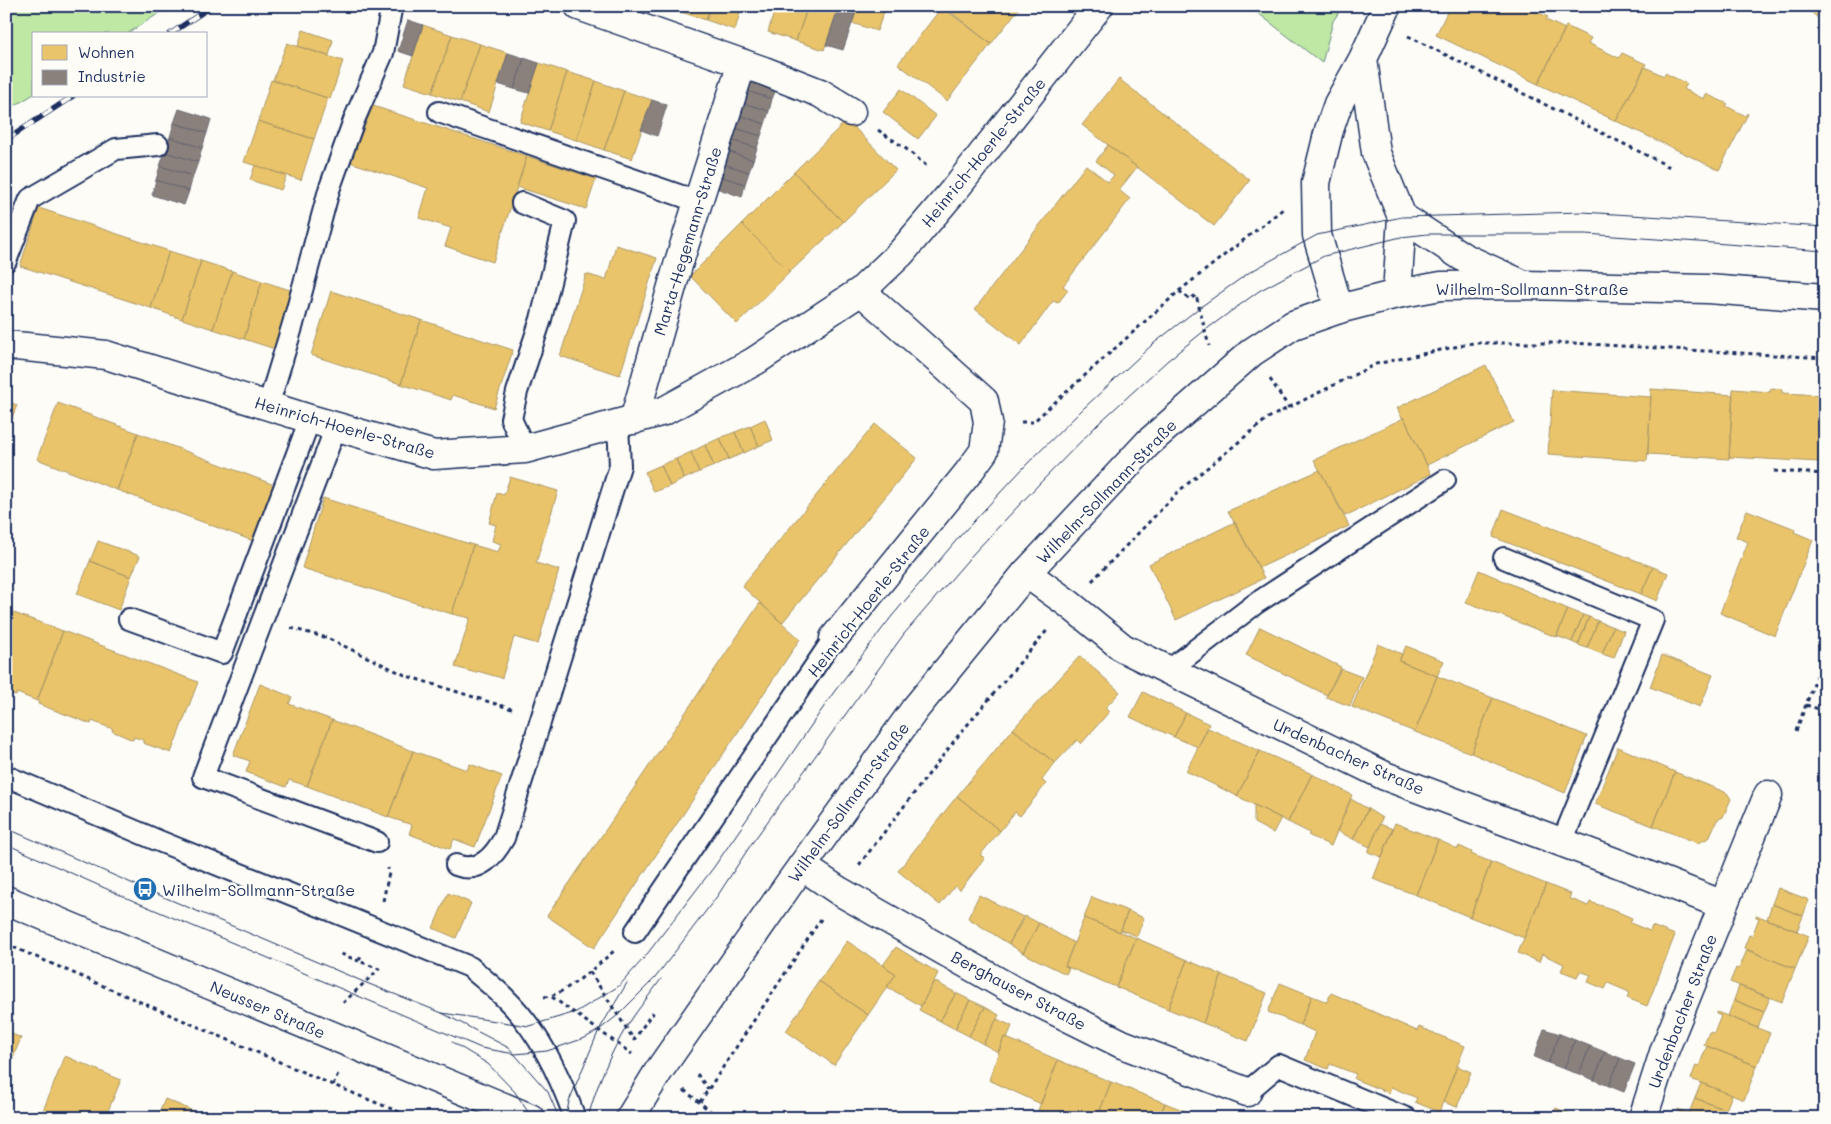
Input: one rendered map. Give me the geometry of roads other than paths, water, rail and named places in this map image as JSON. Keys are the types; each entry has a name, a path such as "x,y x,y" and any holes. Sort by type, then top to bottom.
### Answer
{"street":[{"path":"579,6 742,63 820,93 851,112"},
{"name":"Heinrich-Hoerle-Straße","path":"6,346 106,355 336,427 434,455 525,449 664,412 755,361 861,291 901,253 955,189 1099,6"},
{"path":"1339,309 1318,236 1316,183 1329,130 1338,104 1383,14"},
{"path":"1362,59 1376,153 1402,217 1397,294"},
{"name":"Marta-Hegemann-Straße","path":"626,422 699,202 742,63"},
{"path":"1402,217 1463,257 1524,285"},
{"name":"Wilhelm-Sollmann-Straße","path":"630,1118 658,1072 802,866 915,709 1026,573 1148,443 1252,352 1293,326 1339,309 1397,294 1442,286 1524,285 1708,289 1825,298"},
{"name":"Heinrich-Hoerle-Straße","path":"834,638 984,451 988,422 984,400 861,291"},
{"name":"Urdenbacher Straße","path":"1026,573 1069,604 1123,648 1385,776 1562,842 1723,906"},
{"name":"Urdenbacher Straße","path":"1643,1118 1666,1049 1768,795"},
{"name":"Berghauser Straße","path":"802,866 839,891 1011,989 1122,1044 1247,1092"},
{"name":"Neusser Straße","path":"6,900 530,1118"}],"lane":[{"path":"268,406 293,324 329,190 354,120 384,53 391,10"},
{"path":"439,112 699,202"},
{"path":"6,261 30,199 116,149 158,145"},
{"path":"522,202 565,220 541,319 517,392 511,419 525,449"},
{"path":"129,619 222,653 310,419"},
{"path":"456,865 463,868 472,868 495,853 504,838 620,466 626,422"},
{"path":"336,427 203,777 377,842"},
{"path":"1169,670 1254,604 1445,480"},
{"path":"1504,558 1653,620 1562,842"},
{"name":"Heinrich-Hoerle-Straße","path":"635,932 834,638"},
{"path":"6,776 159,841 470,967 506,999 529,1026 547,1052 565,1089 575,1118"},
{"path":"1247,1092 1278,1065 1406,1118"}],"tram line":[{"path":"442,1013 529,1026 576,1012 619,986 644,958 714,867 834,692 892,616 960,536 1026,465 1153,344 1250,272 1317,235 1402,217 1582,212 1825,227"},
{"path":"6,844 136,902 481,1048 515,1054 547,1051 585,1038 599,1030 618,1015 655,978 718,895 752,843 904,634 973,554 1099,423 1167,361 1259,291 1324,256 1401,237 1428,234 1586,234 1825,251"},
{"path":"6,828 364,982 442,1013 509,1048 548,1092 559,1118"},
{"path":"588,1118 599,1082 615,1048 631,1020 661,979"},
{"path":"566,1118 569,1101 599,1030 627,983"},
{"path":"452,1042 488,1064 515,1092 532,1118"}],"railway":[{"path":"173,32 212,6"},
{"path":"6,140 70,98"}],"place":[{"name":"Wilhelm-Sollmann-Straße","path":"145,889"}]}
